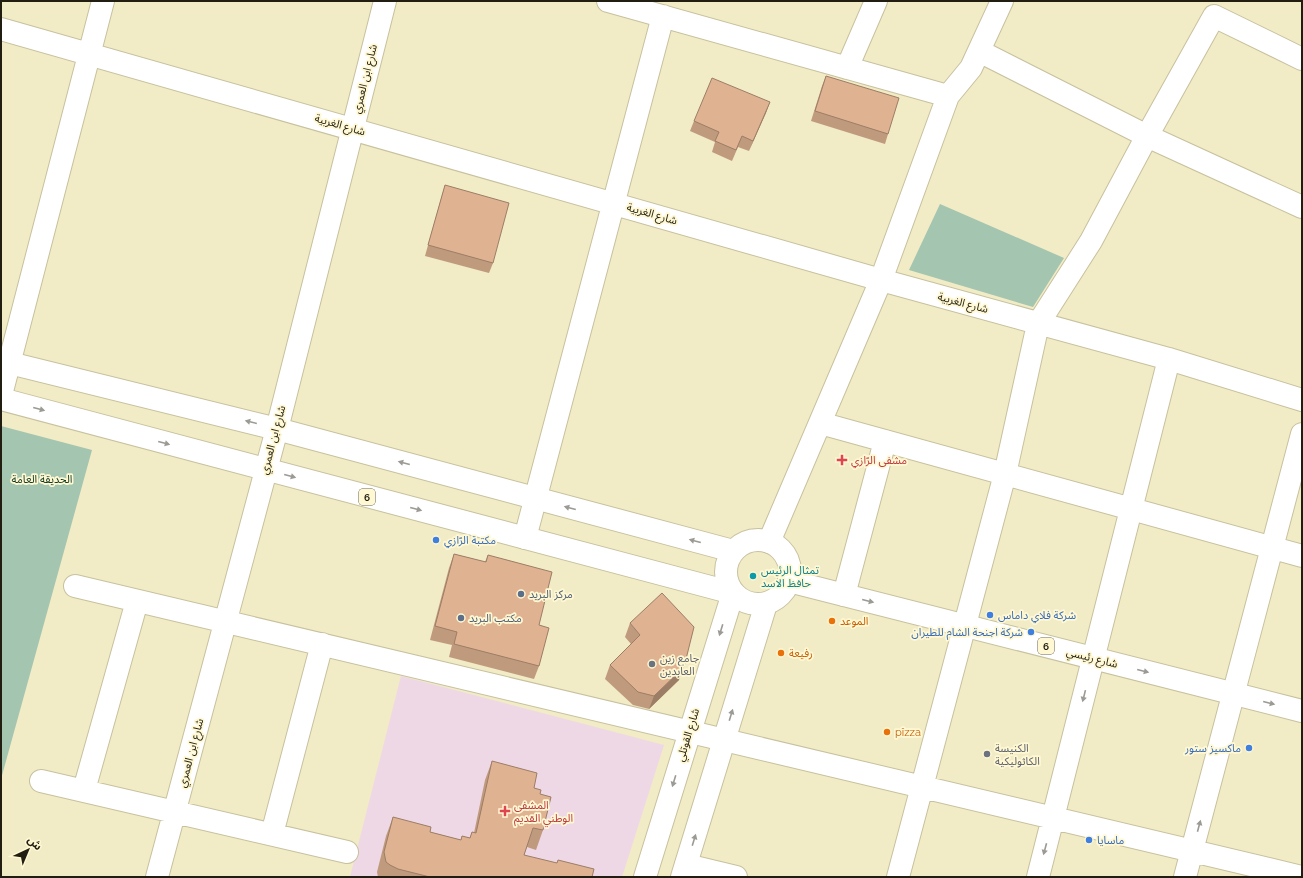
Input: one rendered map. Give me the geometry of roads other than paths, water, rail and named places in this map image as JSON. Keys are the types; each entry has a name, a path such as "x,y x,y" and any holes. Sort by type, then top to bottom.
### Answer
{"main road":[{"path":"1,395 6,362 103,1"},
{"name":"شارع ابن العمري","path":"157,877 176,812 225,621 277,429 385,1"},
{"path":"608,1 948,96"},
{"path":"847,68 876,1"},
{"path":"769,542 881,280 948,96 971,68 1002,1"},
{"path":"525,538 663,16"},
{"path":"898,877 966,626 1005,474 1038,324 1091,241 1147,136 1214,16 1302,59"},
{"name":"شارع الغربية","path":"1,29 881,280 1169,359 1302,400"},
{"path":"979,50 1147,136 1302,207"},
{"path":"1038,877 1169,359"},
{"path":"6,362 277,429 733,551"},
{"name":"6","path":"1,399 733,593"},
{"path":"820,423 1302,556"},
{"path":"1185,877 1302,434"},
{"path":"844,595 886,441"},
{"path":"760,540 769,542 778,546 789,562 789,581 784,591 776,599 766,604 754,604 742,601 733,593 728,583 725,572 727,561 733,551 740,545 750,541 760,540"},
{"name":"شارع رئيسي","path":"789,581 1302,711"},
{"path":"75,586 1302,877"},
{"name":"شارع القوتلي","path":"645,877 733,593"},
{"path":"84,790 137,601"},
{"path":"736,877 684,871 766,604"},
{"path":"272,834 322,644"},
{"path":"41,781 347,852"}],"place":[{"name":"مشفى الرّازي","path":"842,460"},
{"name":"مكتبة الرّازي","path":"436,540"},
{"name":"تمثال الرئيس حافظ الاسد","path":"753,576"},
{"name":"مركز البريد","path":"521,594"},
{"name":"شركة فلاي داماس","path":"990,615"},
{"name":"مكتب البريد","path":"461,618"},
{"name":"الموعد","path":"832,621"},
{"name":"شركة اجنحة الشام للطيران","path":"1031,632"},
{"name":"رفيعة","path":"781,653"},
{"name":"جامع زين العابدين","path":"652,664"},
{"name":"pîzza","path":"887,732"},
{"name":"ماكسيز ستور","path":"1249,748"},
{"name":"الكنيسة الكاثوليكية","path":"987,754"},
{"name":"المشفى الوطني القديم","path":"505,811"},
{"name":"ماسايا","path":"1089,840"}],"park label":[{"name":"الحديقة العامة","path":"42,479"}]}
